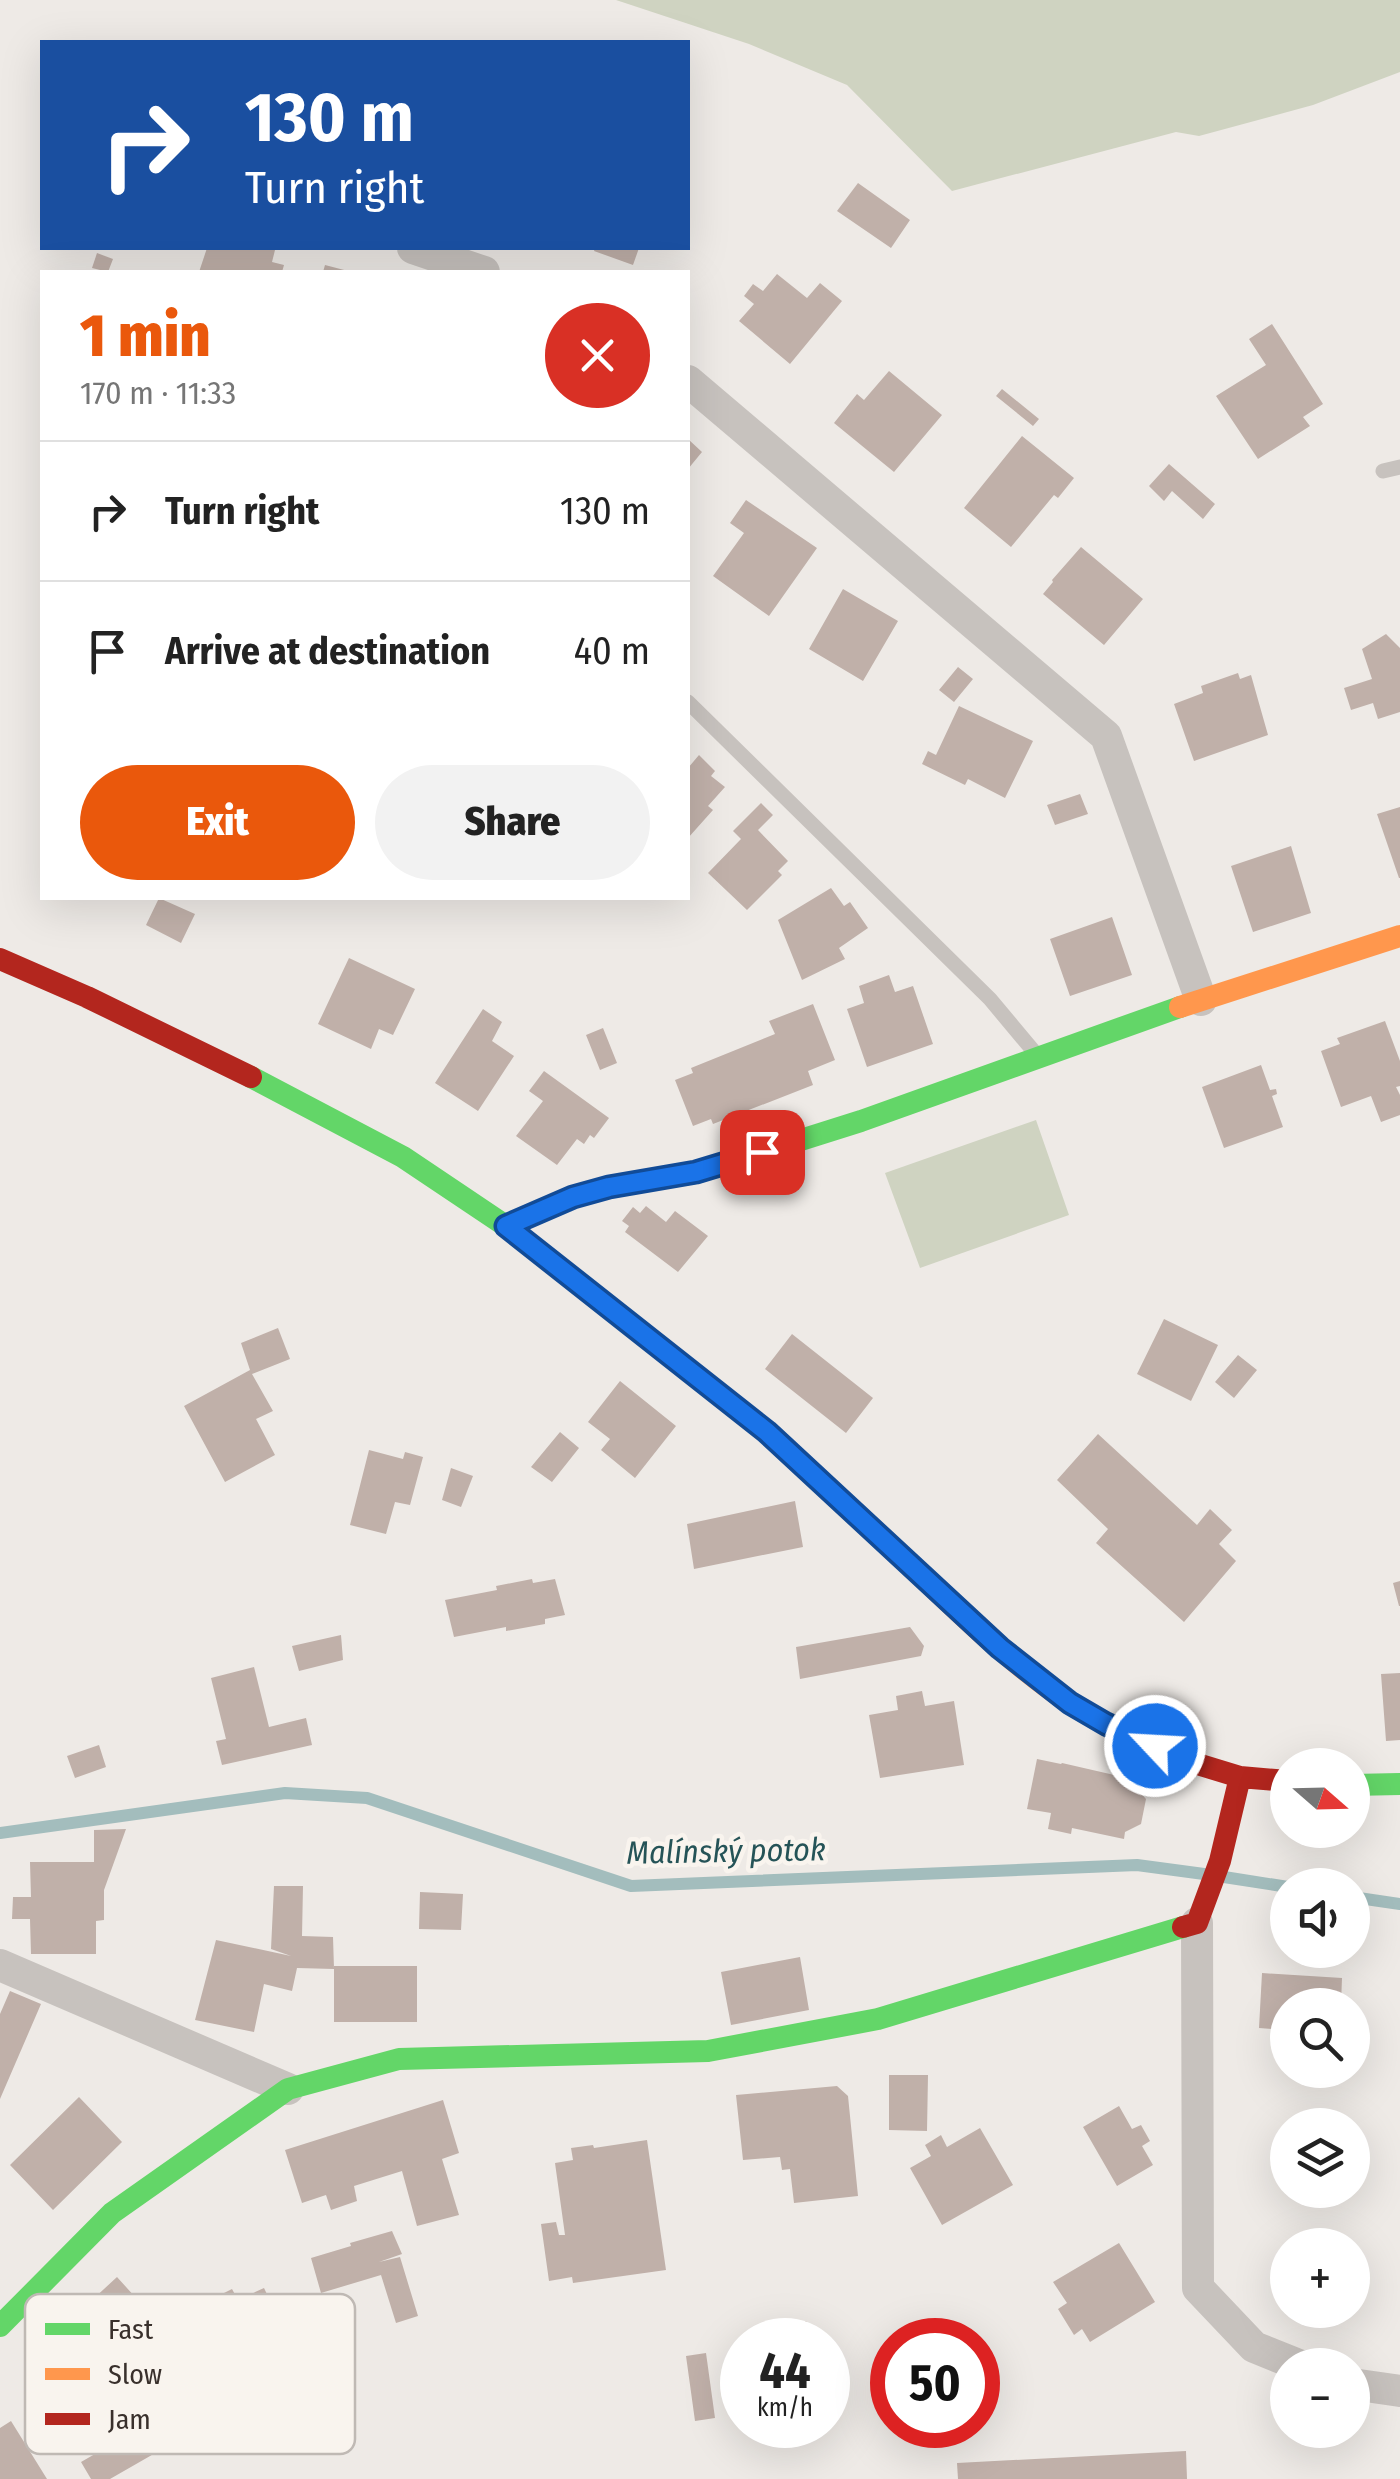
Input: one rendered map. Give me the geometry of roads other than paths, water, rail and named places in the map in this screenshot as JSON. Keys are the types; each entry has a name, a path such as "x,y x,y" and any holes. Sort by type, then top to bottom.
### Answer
{"street":[{"path":"419,250 478,270"},
{"path":"690,383 1106,736 1201,1000"},
{"path":"506,1226 573,1197 696,1172 860,1121 1201,1000 1400,936"},
{"path":"0,958 232,1067 403,1157 506,1226 767,1432 1000,1648 1070,1703 1181,1759 1240,1777 1270,1779"},
{"path":"1240,1777 1220,1861 1202,1909 1198,2288 1254,2346 1270,2353"},
{"path":"1370,1785 1400,1784"},
{"path":"32,2294 112,2213 288,2090 399,2059 708,2051 878,2019 1202,1909"},
{"path":"0,1965 288,2090"},
{"path":"0,2326 25,2301"},
{"path":"1370,2387 1400,2391"}],"lane":[{"path":"1383,471 1400,467"},
{"path":"690,704 990,999 1038,1058"}],"waterway":[{"name":"Malínský potok","path":"0,1833 285,1793 367,1798 631,1886 1137,1865 1204,1874"},
{"name":"Malínský potok","path":"1224,1877 1270,1884"},
{"name":"Malínský potok","path":"1370,1900 1400,1904"}]}
